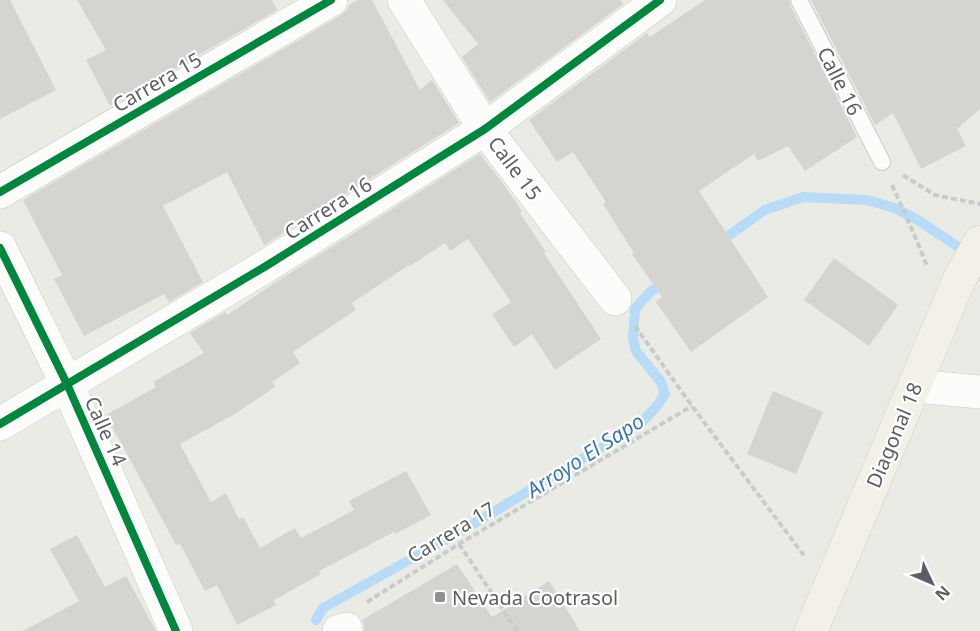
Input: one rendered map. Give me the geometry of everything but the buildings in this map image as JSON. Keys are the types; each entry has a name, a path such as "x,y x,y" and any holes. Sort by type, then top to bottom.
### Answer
{"main road":[{"name":"Diagonal 18","path":"812,631 959,280 980,242"}],"street":[{"name":"Carrera 15","path":"0,192 331,0"},
{"name":"Calle 15","path":"404,0 485,129 615,299"},
{"name":"Carrera 16","path":"0,424 266,266 485,129 660,0"},
{"name":"Calle 14","path":"0,248 67,384 176,631"},
{"path":"915,386 980,392"}],"lane":[{"name":"Calle 16","path":"799,0 882,162"}],"path":[{"path":"882,162 935,195 980,204"},
{"path":"898,198 914,234"},
{"path":"639,333 829,589"},
{"path":"459,544 517,631"}],"waterway":[{"name":"Arroyo El Sapo","path":"718,243 765,210 803,197 867,200 895,208 960,248"},
{"name":"Arroyo El Sapo","path":"316,620 323,608 465,529 639,425 665,394 661,382 636,351 633,339 635,309 650,292 667,280"}],"cycle path":[{"path":"0,192 331,0"},
{"path":"0,424 266,266 485,129 660,0"},
{"path":"0,248 67,384 176,631"}],"place":[{"name":"Nevada Cootrasol","path":"440,597"}]}
